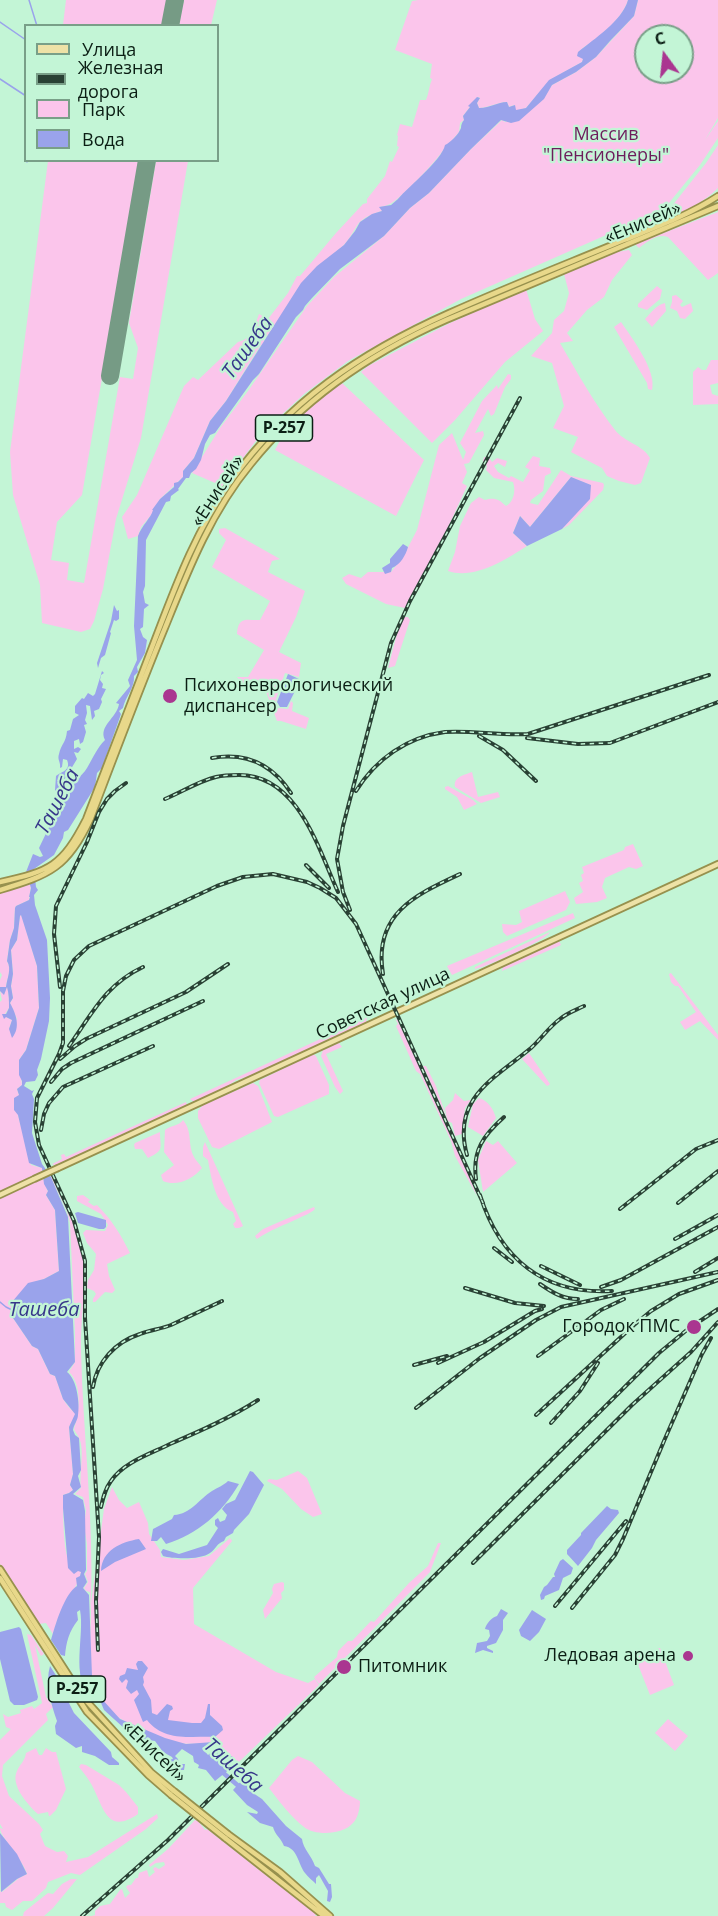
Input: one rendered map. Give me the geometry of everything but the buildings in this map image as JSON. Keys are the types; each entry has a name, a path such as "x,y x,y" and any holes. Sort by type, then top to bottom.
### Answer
{"highway":[{"name":"«Енисей»","path":"38,875 62,858 69,850 86,819 176,586 211,513 246,461 294,409 349,366 412,330 513,285 699,208 718,194"},
{"name":"«Енисей»","path":"0,890 20,881 47,874 64,861 77,845 206,533 235,484 251,463 298,413 350,371 410,336 718,206"},
{"name":"«Енисей»","path":"0,882 20,881"},
{"name":"«Енисей»","path":"0,1569 82,1696 173,1793"},
{"name":"«Енисей»","path":"0,1578 87,1712 141,1768 324,1916"},
{"name":"«Енисей»","path":"227,1836 280,1872 330,1916"}],"main road":[{"name":"Советская улица","path":"0,1195 718,864"}],"green space":[{"path":"66,0 167,0 162,24 63,24"},
{"path":"184,0 217,0 211,24 179,24"},
{"path":"628,0 613,24 580,51 582,62 550,80 526,108 513,112 514,105 509,107 507,102 479,108 477,103 480,98 478,97 463,116 464,120 460,123 459,132 422,175 398,198 380,207 382,211 360,222 348,241 310,275 300,286 226,401 210,421 194,458 183,471 183,477 160,499 152,514 141,527 138,536 128,539 122,517 137,495 184,386 193,377 198,380 238,342 246,338 252,332 259,314 268,319 288,293 297,276 300,276 363,204 367,203 367,199 385,176 390,161 392,162 399,147 397,146 397,135 400,124 412,127 420,100 426,100 427,97 432,79 430,78 432,64 395,50 412,1"},
{"name":"Массив \"Пенсионеры\"","path":"638,0 718,0 718,118 705,140 718,121 718,138 700,165 664,209 658,221 653,224 647,222 647,217 461,299 348,361 304,394 261,434 222,486 192,473 220,428 307,306 334,277 384,236 502,120 505,122 540,101 552,85 576,72 596,57 634,16"},
{"path":"718,145 718,188 694,206 667,216 668,211"},
{"path":"48,162 139,162 82,495 57,522 51,560 69,563 67,580 84,583 120,377 133,379 138,348 129,323 156,162 188,162 141,438 116,519 103,589 90,629 81,632 42,623 40,585 13,495 10,452"},
{"path":"718,212 718,273 708,280 668,237 656,237 639,248 635,244"},
{"path":"629,250 632,255 612,280 604,297 587,310 567,333 573,341 560,343 615,430 623,438 643,450 650,458 641,483 635,485 607,476 602,468 571,452 578,437 553,428 564,406 552,363 531,356 552,333 554,320 564,311 569,293 564,274 617,252"},
{"path":"657,286 662,290 660,299 647,310 638,307 638,304"},
{"path":"526,289 535,319 543,331 505,362 432,443 361,372 368,366 450,323"},
{"path":"676,295 683,301 680,305 682,307 691,303 693,311 685,319 680,318 677,311 670,308 672,296"},
{"path":"665,303 666,311 652,327 645,319 656,307"},
{"path":"621,322 647,364 653,382 652,390 648,389 647,383 614,327"},
{"path":"711,360 718,360 718,383 710,385 712,394 718,396 718,404 693,405 693,372 698,367 706,370"},
{"path":"508,374 511,375 511,379 505,387 494,414 491,416 488,409 475,433 483,431 484,435 469,463 464,464 467,472 462,483 467,486 445,534 405,608 386,604 346,584 342,578 349,574 361,578 368,572 391,572 403,557 417,530 439,445 452,433 463,460 466,452 460,443 482,401 497,385 498,389"},
{"path":"342,383 424,460 396,516 275,450 285,431 323,396"},
{"path":"533,456 540,458 539,466 550,468 551,473 545,476 543,491 530,503 538,505 561,470 571,476 603,483 603,490 569,525 562,529 590,498 590,485 571,477 530,527 520,516 513,533 527,546 479,571 458,573 448,571 455,552 460,526 471,503 479,497 485,500 496,499 506,506 514,496 513,482 494,478 486,470 484,457 489,458 492,462 497,458 507,461 505,467 498,463 494,466 498,472 523,482 530,470 525,467"},
{"path":"225,528 280,559 272,561 268,572 305,591 296,617 279,652 301,663 299,677 285,673 276,699 278,708 288,709 291,701 292,711 309,718 306,729 277,721 267,694 260,683 247,689 237,677 248,677 264,650 237,634 239,624 244,620 260,620 270,601 212,567 226,540 219,533 219,529"},
{"path":"404,617 410,620 395,666 388,668 397,634"},
{"path":"472,772 478,797 498,792 500,797 481,803 455,787 457,779"},
{"path":"448,786 477,804 464,810 457,797 445,789"},
{"path":"633,844 643,866 636,869 629,867 605,878 602,887 607,898 597,902 576,904 574,898 583,892 579,883 583,881 582,867"},
{"path":"31,884 29,900 15,908 14,928 7,961 9,974 6,987 0,988 2,975 0,972 0,893"},
{"path":"565,891 570,902 566,910 507,936 503,932 502,924 516,925 522,922 519,911"},
{"path":"573,913 575,918 452,975 447,966"},
{"path":"20,915 37,966 39,1008 26,1050 19,1060 22,1085 17,1089 18,1115 31,1165 42,1168 42,1173 0,1191 0,1002 2,1000 0,991 4,994 7,986 9,1008 5,1014 12,1020 9,1029 17,1019 10,1003 13,998 11,950 17,940"},
{"path":"550,932 516,953 475,969 475,967"},
{"path":"559,941 561,945 502,971 503,967"},
{"path":"671,973 718,1035 718,1040 700,1021 685,1030 680,1022 696,1012 678,986 671,982 669,974"},
{"path":"367,1018 366,1022 256,1074 236,1080 225,1088 194,1102 190,1099"},
{"path":"397,1019 477,1196 455,1156 451,1141 420,1074 416,1071 396,1026"},
{"path":"339,1043 342,1047 326,1054 343,1091 340,1094 321,1056 323,1050"},
{"path":"529,1053 549,1085 547,1086 522,1059"},
{"path":"313,1054 329,1085 329,1094 278,1117 274,1116 259,1083 260,1080"},
{"path":"423,1066 426,1066 436,1086 447,1118"},
{"path":"253,1083 258,1086 272,1122 219,1149 212,1147 198,1118 198,1111 203,1105"},
{"path":"455,1093 464,1101 471,1100 465,1108 462,1134 455,1136 452,1123 447,1119 445,1108 453,1100"},
{"path":"479,1098 490,1105 496,1118 483,1136 468,1127 473,1104"},
{"path":"186,1102 187,1105 57,1166 52,1164 62,1159 61,1155 64,1154 66,1157"},
{"path":"183,1120 188,1128 193,1155 202,1168 194,1176 184,1181 168,1183 163,1181 161,1175 174,1165 164,1152 165,1130"},
{"path":"160,1132 160,1148 157,1153 148,1158 142,1149 135,1149 135,1143"},
{"path":"486,1141 493,1145 498,1141 517,1163 483,1192 478,1160"},
{"path":"205,1142 243,1226 239,1228 235,1228 233,1224 236,1221 233,1212 222,1204 215,1190 208,1160 203,1156"},
{"path":"53,1174 74,1224 83,1255 81,1351 90,1508 91,1603 104,1509 112,1487 119,1500 127,1508 139,1502 148,1523 149,1534 160,1550 161,1557 184,1560 209,1556 230,1538 232,1541 193,1588 194,1624 276,1672 308,1683 315,1679 319,1685 239,1762 222,1752 214,1742 180,1743 128,1723 104,1705 95,1683 89,1676 90,1592 84,1588 88,1582 85,1574 87,1571 84,1526 86,1510 83,1497 75,1494 81,1488 82,1449 74,1429 78,1392 69,1372 75,1362 70,1223 67,1211 50,1175"},
{"path":"43,1178 48,1192 46,1195 55,1210 59,1271 28,1284 13,1318 32,1346 38,1349 50,1374 55,1376 64,1400 76,1414 69,1427 73,1474 70,1485 73,1490 63,1495 63,1518 68,1558 81,1572 77,1584 62,1609 53,1634 46,1623 38,1624 0,1564 0,1197"},
{"path":"83,1195 90,1200 88,1202 94,1206 97,1205 107,1216 130,1253 107,1264 115,1290 112,1293 105,1292 95,1302 93,1299 96,1294 87,1288 88,1280 94,1270 96,1254 87,1243 83,1233 86,1230 105,1231 108,1225 101,1214 77,1201 77,1196"},
{"path":"314,1207 315,1209 309,1213 257,1239 255,1236 263,1229"},
{"path":"298,1471 307,1478 322,1514 313,1517 301,1509 282,1489 267,1481 277,1480"},
{"path":"438,1543 441,1543 430,1572 319,1684 314,1677 337,1657 338,1651 348,1641 352,1641 371,1621 374,1622 409,1583 428,1566"},
{"path":"282,1582 284,1590 281,1593 282,1598 265,1619 263,1610 273,1593 274,1584"},
{"path":"27,1634 31,1635 44,1654 41,1656 35,1645 46,1697 53,1707 46,1714 48,1720 3,1765 2,1776 9,1796 39,1824 43,1830 40,1834 45,1846 57,1852 64,1851 68,1856 66,1862 88,1857 157,1814 158,1818 146,1829 80,1875 71,1873 48,1882 46,1888 32,1901 23,1901 12,1910 6,1907 5,1903 0,1903 0,1891 2,1892 27,1874 0,1828 3,1829 0,1824 0,1740 11,1729 6,1727 3,1714 8,1717 32,1706 34,1709 42,1703"},
{"path":"660,1648 674,1685 650,1695 635,1657"},
{"path":"668,1719 688,1736 675,1751 655,1733"},
{"path":"36,1748 39,1755 42,1755 46,1748 56,1752 66,1789 56,1810 50,1816 48,1812 38,1814 34,1810 21,1794 16,1782 15,1776 26,1753"},
{"path":"298,1756 312,1762 345,1793 360,1801 356,1818 348,1827 329,1833 309,1830 290,1814 269,1788"},
{"path":"81,1764 119,1785 138,1807 138,1814 127,1820 118,1822 112,1820 106,1814 90,1782 79,1767"},
{"path":"195,1820 316,1914 315,1916 92,1916 100,1906 110,1904 122,1889 125,1898 130,1893 126,1887 138,1878 139,1873 147,1870 149,1877 155,1872 153,1869 155,1867 159,1869 165,1865 164,1862 150,1867 149,1865 168,1849"},
{"path":"71,1879 77,1879 44,1916 23,1916 24,1912 48,1893 53,1894 62,1884"}],"water":[{"path":"628,0 638,0 634,16 596,57 576,72 552,85 544,99 519,121 511,123 501,120 384,236 340,269 312,298 296,317 259,374 215,433 210,435 196,469 171,496 170,501 166,502 146,540 143,592 145,603 149,605 144,609 143,627 140,629 147,640 145,653 137,667 138,672 134,676 133,685 123,708 119,711 121,714 102,768 97,773 95,787 68,830 64,832 54,855 34,869 38,890 34,895 35,905 47,940 49,1021 37,1070 38,1075 35,1081 26,1082 24,1086 34,1090 32,1094 34,1099 32,1133 42,1164 50,1175 68,1217 75,1362 67,1372 73,1380 78,1398 78,1417 73,1430 79,1438 81,1470 78,1476 81,1487 73,1494 83,1500 85,1511 86,1570 84,1574 87,1582 83,1588 89,1595 92,1676 97,1682 101,1698 120,1719 165,1738 186,1744 214,1742 202,1748 208,1755 217,1750 218,1755 222,1752 233,1757 236,1764 215,1781 206,1770 198,1768 199,1765 194,1762 193,1756 182,1749 175,1756 179,1764 185,1764 184,1770 175,1770 170,1764 162,1765 158,1759 167,1760 173,1759 172,1757 163,1752 155,1741 135,1738 104,1710 92,1681 89,1683 94,1695 91,1697 81,1679 80,1610 77,1612 78,1620 68,1637 65,1656 61,1655 51,1640 61,1611 68,1596 77,1586 76,1578 81,1572 74,1574 68,1568 63,1508 63,1495 73,1490 70,1485 73,1474 69,1427 75,1414 63,1399 55,1376 50,1374 38,1349 32,1346 13,1318 12,1302 28,1283 44,1279 59,1271 55,1210 46,1195 48,1191 44,1184 42,1168 29,1163 18,1115 14,1110 14,1098 19,1095 17,1089 22,1085 19,1060 26,1050 39,1008 37,966 21,915 17,940 11,950 13,998 10,1003 17,1025 12,1038 9,1029 12,1020 6,1017 4,1019 2,1014 6,1014 9,1008 7,987 4,995 0,987 6,987 9,974 7,961 14,928 15,908 29,900 30,897 31,888 26,872 33,854 43,856 39,848 65,794 85,771 105,740 104,730 118,709 119,704 116,703 130,686 128,680 137,660 134,626 138,536 160,499 174,487 174,483 183,477 183,471 194,458 210,421 226,401 301,283 317,266 344,245 360,222 382,211 379,207 391,205 432,165 445,145 458,133 464,120 463,116 470,107 468,106 477,97 480,98 477,103 479,108 507,102 509,107 515,105 516,110 526,108 549,80 582,62 583,59 577,56 578,52 614,22"},
{"path":"571,477 591,485 590,499 562,529 527,546 513,533 520,516 530,527"},
{"path":"403,544 408,547 404,556 391,572 385,574 382,568 390,563 390,559"},
{"path":"114,605 117,611 119,610 119,619 114,620 105,655 101,658 98,668 97,663"},
{"path":"102,671 104,673 100,680 103,684 102,688 106,689 101,699 102,702 99,709 94,711 95,716 92,720 90,706 86,705 87,724 84,725 86,732 83,742 80,744 79,739 74,741 74,749 78,747 81,749 78,753 74,752 77,759 57,792 55,790 56,776 68,766 67,760 63,759 60,768 61,748 73,719 79,715 75,713 75,706 88,693 93,696 95,694"},
{"path":"288,674 299,679 299,683 287,707 280,707 277,702"},
{"path":"75,1213 106,1220 106,1227 99,1229 78,1223"},
{"path":"250,1471 264,1485 249,1514 233,1533 212,1551 200,1557 163,1556 161,1552 163,1549 179,1554 207,1545 218,1528 215,1520 218,1518 220,1522 225,1520 227,1515 222,1509 226,1504 235,1500"},
{"path":"228,1481 239,1484 225,1504 208,1521 178,1540 166,1544 161,1537 157,1541 151,1541 153,1529 172,1519 174,1515 190,1509"},
{"path":"607,1506 618,1510 619,1513 578,1566 567,1554 567,1550"},
{"path":"139,1539 146,1549 115,1562 101,1571 109,1552 119,1545"},
{"path":"563,1559 573,1568 571,1574 563,1578 559,1590 541,1600 540,1595 544,1587 555,1577 554,1574"},
{"path":"501,1609 508,1613 503,1620 503,1630 496,1643 487,1646 493,1653 483,1650 475,1653 477,1643 487,1641 490,1636 489,1630 485,1629"},
{"path":"532,1610 546,1619 539,1632 530,1641 521,1636 519,1630"},
{"path":"19,1627 38,1697 37,1700 24,1705 14,1705 10,1701 0,1659 0,1632"},
{"path":"142,1661 148,1668 143,1677 143,1685 151,1700 152,1713 157,1715 167,1704 173,1709 170,1711 168,1720 201,1723 205,1718 208,1704 210,1704 210,1715 222,1726 223,1730 215,1737 187,1737 161,1732 147,1720 143,1722 134,1700 139,1694 137,1690 131,1694 126,1688 128,1681 126,1679 122,1683 119,1679 125,1674 127,1668 138,1670 136,1664"},
{"path":"50,1666 66,1691 74,1713 111,1752 119,1765 109,1765 95,1756 82,1752 82,1746 76,1748 56,1734 57,1721 48,1686"},
{"name":"Ташеба","path":"243,1779 253,1793 302,1839 315,1866 331,1884 330,1902 327,1901 328,1891 319,1875 316,1878 316,1884 305,1873 295,1853 289,1847 284,1846 273,1827 260,1823 247,1812 257,1814 258,1812 247,1805 233,1790"},
{"path":"0,1833 17,1854 27,1874 1,1892"}],"waterway":[{"path":"29,0 36,24"},
{"path":"0,22 24,39"},
{"path":"0,79 24,95"},
{"path":"0,1302 12,1310"},
{"name":"Ташеба","path":"221,1771 242,1789"}],"runway":[{"path":"170,24 175,0"},
{"path":"110,376 147,162"}],"railway":[{"path":"350,910 343,892 337,859 343,826 391,643 410,601 520,398"},
{"path":"356,791 364,779 383,760 405,744 418,739 445,732 528,734 709,675"},
{"path":"527,738 578,744 610,743 718,702"},
{"path":"479,736 503,750 536,781"},
{"path":"212,758 236,757 257,762 275,774 291,793"},
{"path":"165,799 203,781 225,775 259,778 277,787 291,800 303,817 338,892"},
{"path":"60,987 54,934 56,906 99,812 107,799 126,783"},
{"path":"306,865 329,888"},
{"path":"98,1650 96,1601 99,1537 85,1318 85,1261 74,1221 39,1145 35,1122 37,1098 63,1043 63,991 66,976 74,960 89,946 217,886 243,877 273,874 307,882 320,888 336,898 356,924 483,1203"},
{"path":"383,974 384,936 401,909 428,890 460,874"},
{"path":"60,1059 86,1039 186,992 228,964"},
{"path":"69,1046 109,991 143,967"},
{"path":"51,1082 62,1069 71,1063 203,1001"},
{"path":"467,1155 464,1135 465,1118 479,1091 531,1048 556,1022 584,1006"},
{"path":"41,1130 49,1103 63,1087 153,1046"},
{"path":"476,1179 476,1160 481,1144 504,1117"},
{"path":"620,1209 696,1149 718,1140"},
{"path":"678,1203 718,1171"},
{"path":"480,1195 500,1238 513,1255 528,1268 566,1287 588,1291 612,1291"},
{"path":"675,1239 718,1215"},
{"path":"601,1287 621,1280 718,1227"},
{"path":"494,1248 512,1262"},
{"path":"695,1272 718,1258"},
{"path":"541,1266 580,1285"},
{"path":"416,1408 480,1358 536,1320 561,1307 718,1272"},
{"path":"536,1415 651,1311 679,1294 718,1280"},
{"path":"540,1284 558,1295 578,1299"},
{"path":"465,1288 515,1303 544,1306"},
{"path":"538,1356 601,1310 624,1299"},
{"path":"93,1387 103,1361 123,1342 171,1325 222,1301"},
{"path":"438,1363 484,1342 542,1309"},
{"path":"82,1916 168,1840 659,1353 688,1329 718,1309"},
{"path":"473,1563 632,1405 691,1352 718,1322"},
{"path":"572,1608 615,1555 711,1338"},
{"path":"414,1365 447,1356"},
{"path":"551,1423 580,1391 598,1363"},
{"path":"101,1507 109,1484 116,1474 130,1464 258,1400"},
{"path":"555,1606 626,1521"}],"place":[{"name":"Психоневрологический диспансер","path":"170,696"},
{"name":"Городок ПМС","path":"694,1327"},
{"name":"Ледовая арена","path":"688,1656"},
{"name":"Питомник","path":"344,1667"}]}
